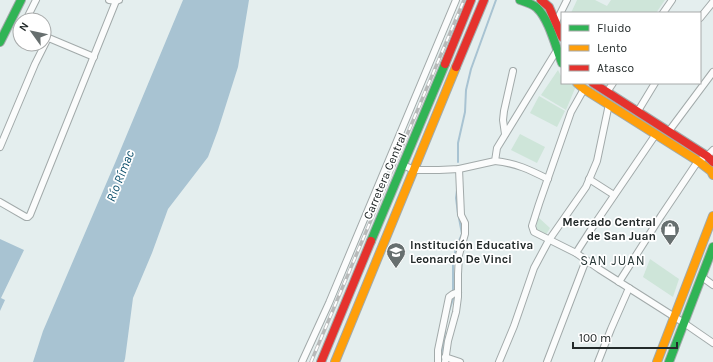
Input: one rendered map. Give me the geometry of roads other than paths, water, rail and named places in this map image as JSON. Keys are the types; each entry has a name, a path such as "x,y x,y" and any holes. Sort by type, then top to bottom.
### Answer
{"main road":[{"path":"0,42 21,0"},
{"name":"Carretera Central","path":"321,362 471,0"},
{"name":"Carretera Central","path":"335,362 484,0"},
{"path":"520,0 537,8 543,15 561,60"},
{"path":"541,0 549,7 561,34"},
{"path":"578,84 698,161 711,171 713,176"},
{"path":"595,84 712,158"},
{"path":"657,362 713,216"},
{"path":"669,362 713,247"}],"street":[{"path":"30,12 36,0"},
{"path":"0,202 26,217 30,215 94,57 115,0"},
{"path":"302,362 329,303 456,0"},
{"path":"556,22 567,0"},
{"path":"664,12 672,0"},
{"path":"701,17 713,2"},
{"path":"52,40 94,57"},
{"path":"495,161 497,148 557,50"},
{"path":"0,148 40,52"},
{"path":"506,134 503,120 513,71"},
{"path":"669,131 713,72"},
{"path":"607,92 612,84"},
{"path":"638,111 654,84"},
{"path":"584,89 571,112 532,226 534,232 576,253 713,343"},
{"path":"499,362 514,326 534,268 549,240 586,187 597,161 609,104"},
{"path":"576,253 656,134"},
{"path":"619,282 698,161 712,158"},
{"path":"403,165 414,170 425,170 458,169 495,161 507,162 529,169 548,179"},
{"path":"458,169 461,215 464,223 465,234 459,255 456,312 448,340 445,359 460,362"},
{"path":"589,179 614,195"},
{"path":"359,230 373,237"},
{"path":"547,362 586,260"},
{"path":"702,277 713,285"},
{"path":"598,362 629,288"},
{"path":"438,362 438,350 449,297 458,292"},
{"path":"329,303 344,308"}],"water":[{"name":"Río Rímac","path":"183,0 249,0 238,67 218,130 208,157 168,209 152,253 133,298 124,362 33,362 43,331"},
{"path":"0,239 24,250 1,298 5,300 0,311"}],"waterway":[{"path":"458,162 458,143 465,112 466,90 471,69 496,0"},
{"path":"457,190 456,198 458,214"},
{"path":"453,290 453,263 456,248 462,234 459,218"},
{"path":"449,311 453,299"},
{"path":"441,356 445,331"}],"railway":[{"path":"311,362 464,0"}],"place":[{"name":"Mercado Central de San Juan","path":"670,246"},
{"name":"Institución Educativa Leonardo De Vinci","path":"396,269"}],"district":[{"name":"SAN JUAN","path":"613,260"}]}
